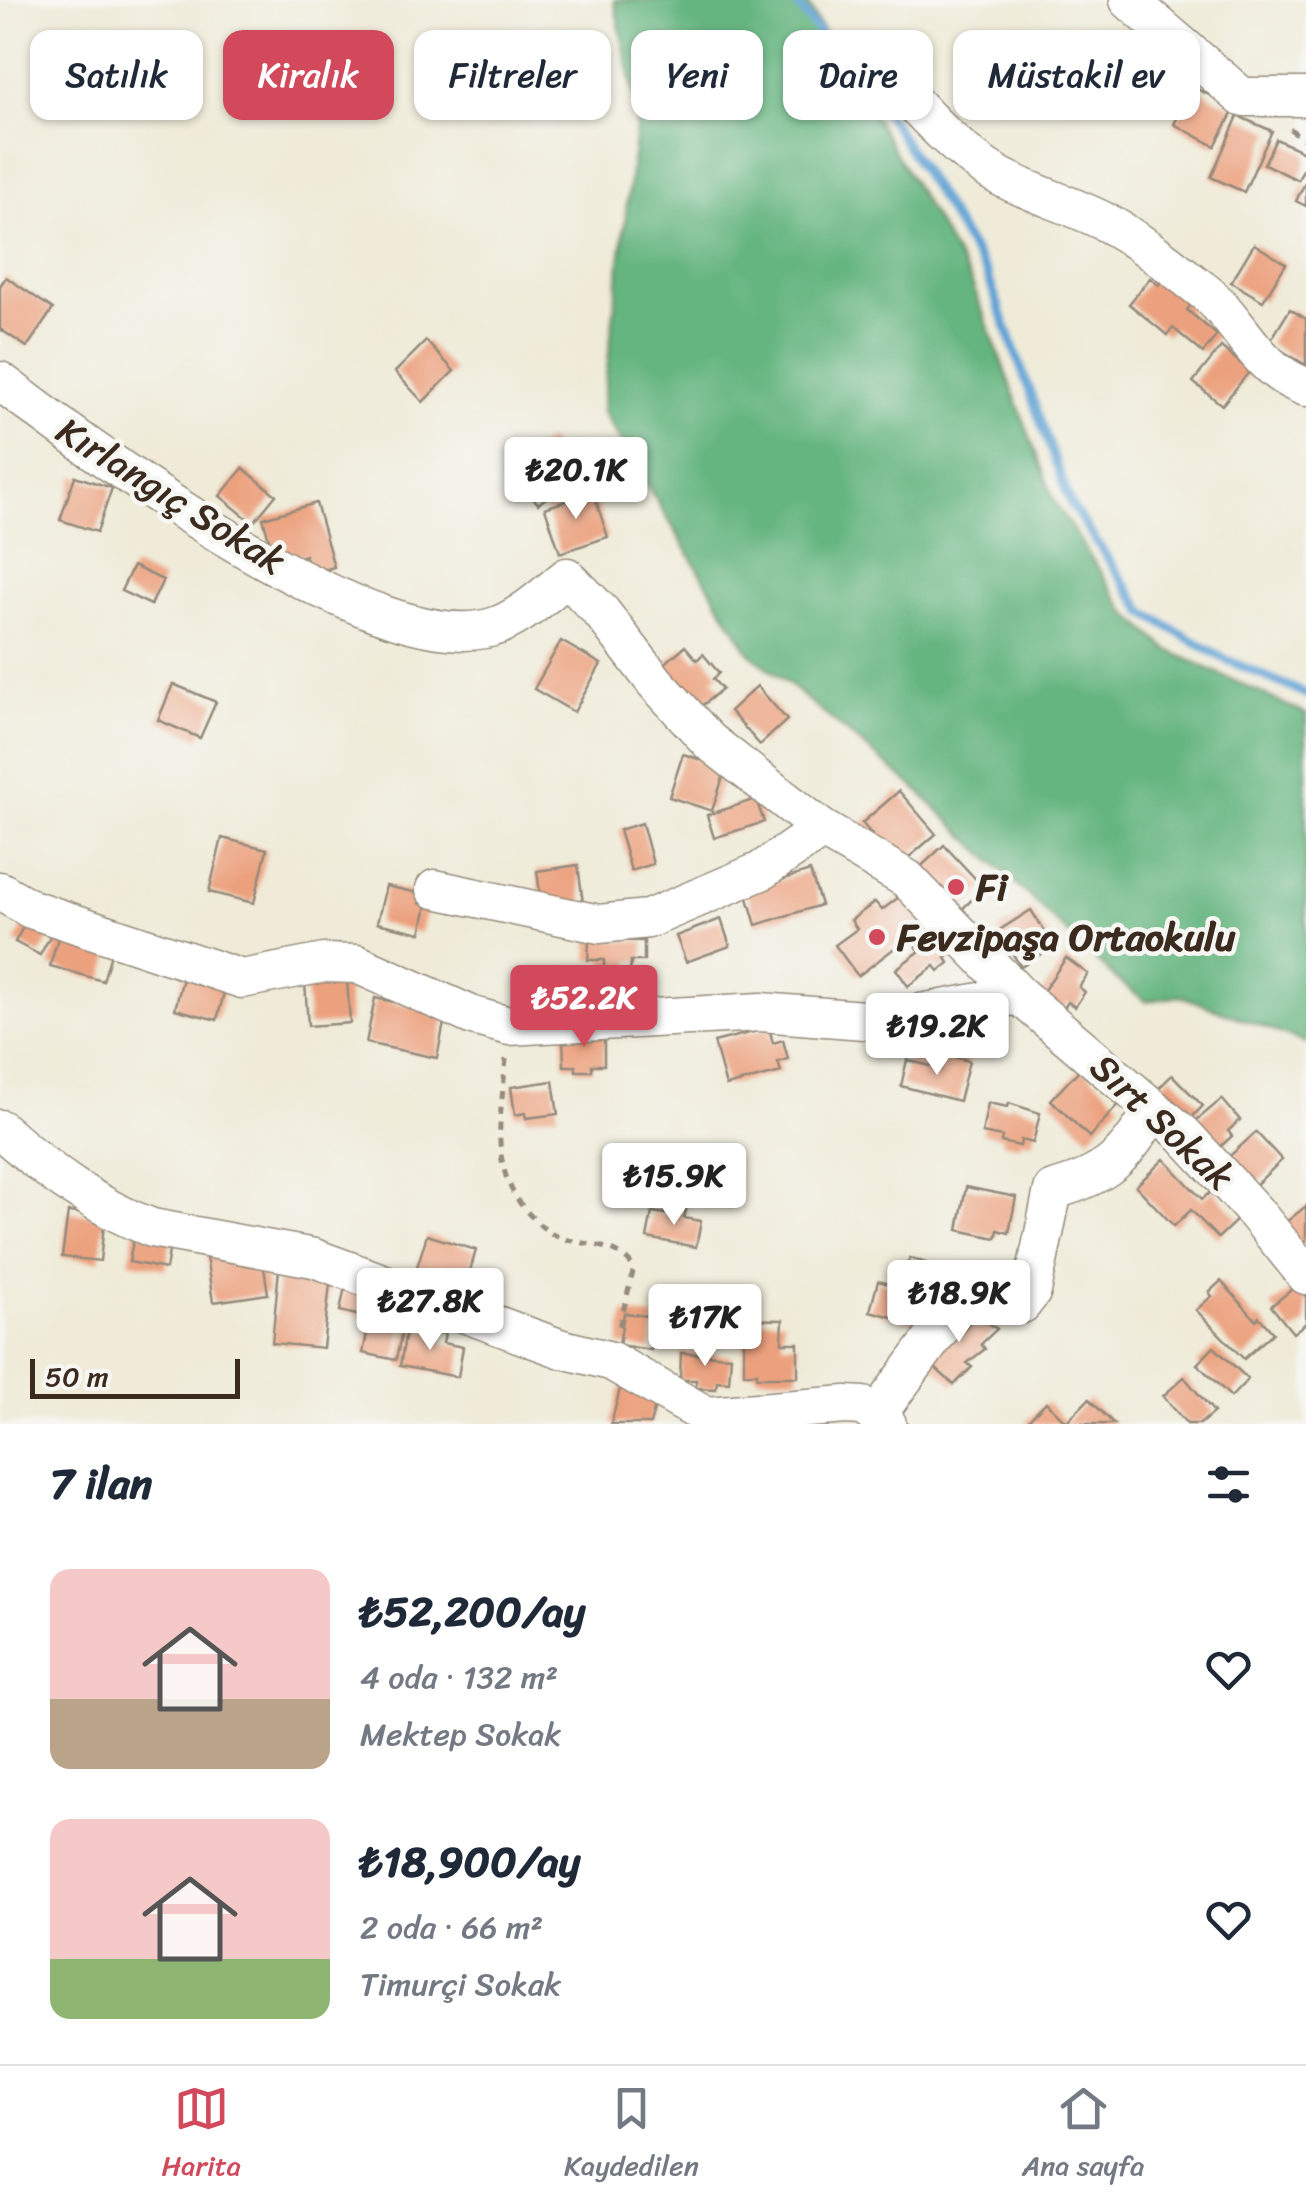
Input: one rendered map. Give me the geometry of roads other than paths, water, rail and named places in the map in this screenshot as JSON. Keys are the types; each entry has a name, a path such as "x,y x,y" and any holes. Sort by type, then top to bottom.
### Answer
{"street":[{"path":"1129,0 1242,97 1306,98"},
{"path":"931,120 999,176 1107,223 1144,246 1210,295 1246,343 1288,381 1306,387"},
{"name":"Kırlangıç Sokak","path":"0,381 82,444 233,544 357,605 420,627 460,630 498,626 535,603 567,576 709,740 822,830"},
{"path":"435,889 599,924 648,918 761,871 822,830"},
{"name":"Sırt Sokak","path":"822,830 907,879 1018,996 1183,1134 1306,1275"},
{"path":"0,891 32,908 242,979 324,963 357,964 473,1016 509,1026 761,1012 877,1021 1018,996"},
{"path":"0,1129 62,1182 127,1218 152,1228 314,1258 562,1349 611,1362 705,1420 801,1417 846,1404 863,1406 882,1420 960,1302 978,1291 1022,1304 1032,1292 1053,1190 1087,1181 1104,1170 1132,1143 1154,1109"}],"waterway":[{"path":"793,0 892,122 987,274 1071,505 1145,613 1225,659 1306,694"}],"place":[{"name":"Fi","path":"956,887"},
{"name":"Fevzipaşa Ortaokulu","path":"877,937"}]}
